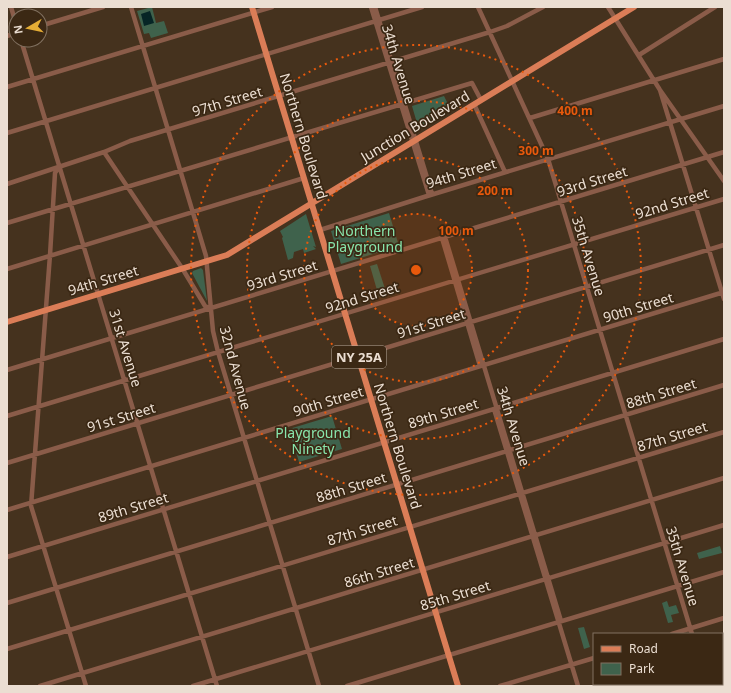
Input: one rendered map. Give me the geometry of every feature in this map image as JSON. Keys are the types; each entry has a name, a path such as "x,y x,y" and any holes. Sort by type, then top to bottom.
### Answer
{"main road":[{"name":"Junction Boulevard","path":"206,261 227,255 634,7"},
{"name":"Northern Boulevard","path":"253,10 458,686"},
{"name":"94th Street","path":"7,322 206,261"}],"street":[{"path":"48,24 104,7"},
{"name":"32nd Avenue","path":"131,7 203,245 214,334 218,352 319,686"},
{"path":"7,87 143,46 253,10 272,7"},
{"name":"34th Avenue","path":"371,7 390,62 430,195"},
{"name":"34th Avenue","path":"375,7 377,21"},
{"path":"7,133 422,7"},
{"name":"35th Avenue","path":"478,7 548,159 692,633"},
{"name":"97th Street","path":"7,184 104,152 130,141 490,32 507,26 543,7"},
{"path":"608,7 660,90 724,181"},
{"path":"639,55 715,7"},
{"name":"31st Avenue","path":"23,48 217,686"},
{"path":"530,118 724,59"},
{"path":"7,223 472,83 481,100"},
{"path":"660,90 724,299"},
{"path":"474,104 505,172"},
{"name":"94th Street","path":"320,230 724,106"},
{"path":"104,152 182,268 205,306 211,308"},
{"name":"93rd Street","path":"7,370 724,152"},
{"path":"59,167 55,173 43,359 31,506 86,686"},
{"path":"7,269 304,178"},
{"name":"92nd Street","path":"7,416 724,199"},
{"name":"34th Avenue","path":"443,237 560,621 578,686"},
{"name":"91st Street","path":"7,463 724,245"},
{"name":"90th Street","path":"7,510 723,293"},
{"name":"89th Street","path":"7,556 724,339"},
{"name":"88th Street","path":"7,603 724,385"},
{"name":"87th Street","path":"7,649 724,432"},
{"name":"86th Street","path":"40,686 724,478"},
{"name":"85th Street","path":"193,686 724,525"},
{"path":"347,686 724,572"},
{"path":"675,633 724,618"},
{"path":"500,686 593,658"}],"green space":[{"path":"152,7 156,23 164,21 168,33 151,38 149,33 144,34 137,11"},
{"path":"444,96 451,110 419,130 412,106"},
{"name":"Northern Playground","path":"389,213 399,246 341,264 331,231"},
{"path":"306,214 316,247 313,246 316,249 304,253 303,249 294,252 293,258 288,260 283,237 280,231"},
{"path":"377,264 387,295 379,297 370,266"},
{"path":"201,268 203,270 207,301 192,273 193,271"},
{"name":"Playground Ninety","path":"332,416 342,449 299,462 289,429"},
{"path":"720,546 722,553 699,559 697,553"},
{"path":"667,601 669,607 676,605 679,613 671,615 673,622 668,623 662,603"},
{"path":"584,627 590,647 584,649 578,628"}],"water":[{"path":"150,11 154,23 144,26 141,14"}]}
